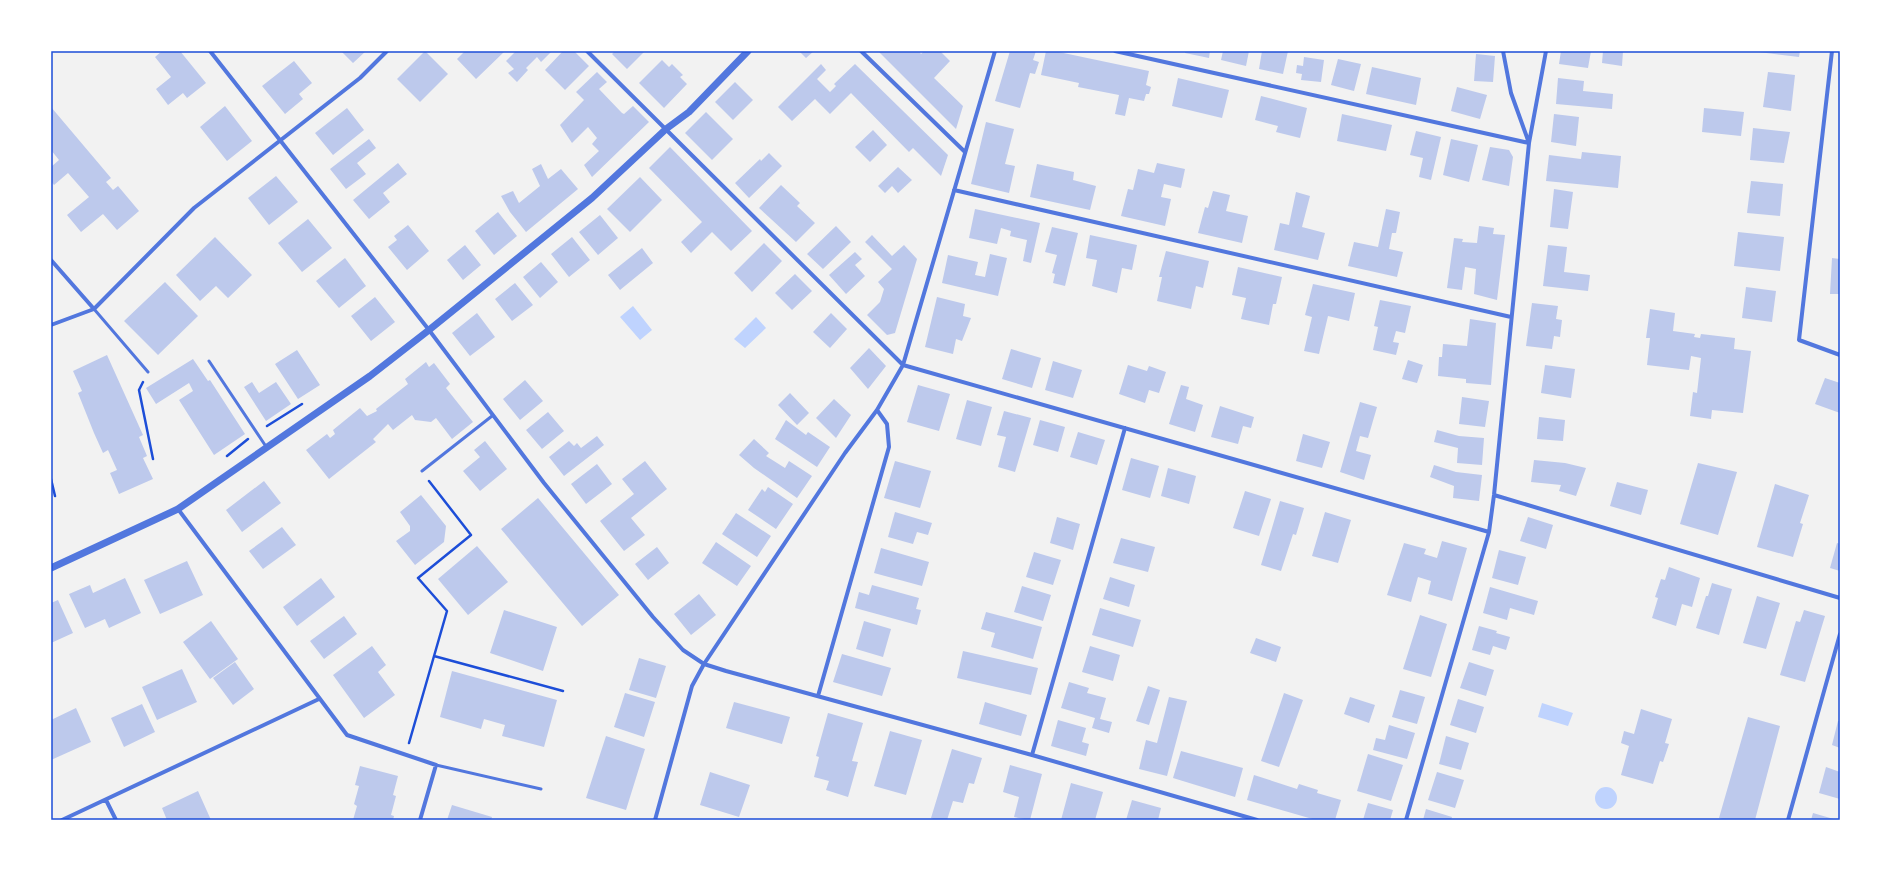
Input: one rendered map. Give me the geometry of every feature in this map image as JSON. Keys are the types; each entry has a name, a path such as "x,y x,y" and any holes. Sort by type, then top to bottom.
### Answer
{"street":[{"path":"210,51 429,330 492,416 653,617 683,650 704,664 1032,755 1257,820"},
{"path":"51,325 94,309 194,208 360,78 387,51"},
{"path":"587,51 903,365 1489,532"},
{"path":"51,568 178,510 370,376 592,198 666,129 689,112 748,51"},
{"path":"861,51 966,152"},
{"path":"655,820 692,686 704,664 845,453 877,410 903,365 995,51"},
{"path":"1115,51 1529,143"},
{"path":"1503,51 1511,93 1529,143"},
{"path":"1406,820 1489,532 1529,143 1546,51"},
{"path":"1832,51 1799,340 1840,355"},
{"path":"954,190 1511,317"},
{"path":"51,260 94,309"},
{"path":"818,696 889,447 887,424 877,410"},
{"path":"1032,755 1125,428"},
{"path":"1494,495 1840,598"},
{"path":"178,510 347,735 436,765 420,820"},
{"path":"1788,820 1840,634"},
{"path":"62,820 319,699"},
{"path":"106,800 116,820"}],"lane":[{"path":"94,309 148,372"},
{"path":"209,361 266,448"},
{"path":"422,471 492,416"},
{"path":"436,765 541,789"}],"path":[{"path":"148,372 139,390 153,459"},
{"path":"224,459 256,433 304,403"},
{"path":"405,755 447,611 418,578 471,536 422,471"},
{"path":"51,479 55,496"},
{"path":"434,656 563,691"}],"water":[{"path":"633,306 652,330 640,340 620,317"},
{"path":"756,317 766,328 745,348 734,339"},
{"path":"1542,703 1573,713 1568,726 1538,717"},
{"path":"1606,787 1614,790 1617,798 1614,806 1606,809 1598,806 1595,798 1598,790"}],"building":[{"path":"162,51 180,51 206,83 187,98 183,93 168,105 156,89 171,77 155,57"},
{"path":"341,51 366,51 353,63"},
{"path":"425,51 448,74 420,102 397,79"},
{"path":"465,51 505,51 476,79 457,59"},
{"path":"516,51 552,51 541,62 537,57 526,68 528,70 517,82 508,73 514,69 506,61"},
{"path":"563,51 574,51 589,66 565,90 545,70"},
{"path":"615,51 645,51 627,69 612,54"},
{"path":"799,51 814,51 806,58"},
{"path":"878,51 919,51 921,54 924,51 940,51 950,61 934,78 963,106 956,129"},
{"path":"1010,51 1036,51 1033,60 1039,62 1035,74 1030,73 1020,108 995,101"},
{"path":"1046,51 1054,51 1149,71 1146,85 1151,87 1149,94 1146,94 1144,101 1129,98 1125,116 1115,114 1119,95 1078,87 1079,83 1041,75"},
{"path":"1185,51 1210,51 1209,58 1185,53"},
{"path":"1223,51 1249,51 1246,66 1221,60"},
{"path":"1262,51 1288,51 1283,74 1259,69"},
{"path":"1561,51 1591,51 1588,68 1559,64"},
{"path":"1603,51 1623,51 1622,66 1602,63"},
{"path":"1751,51 1800,51 1799,57"},
{"path":"1476,54 1495,56 1493,82 1474,81"},
{"path":"1304,57 1324,60 1321,82 1301,80 1302,74 1296,73 1297,65 1303,66"},
{"path":"1338,59 1361,64 1354,91 1331,85"},
{"path":"662,60 669,67 672,64 683,75 680,77 687,84 664,108 639,83"},
{"path":"294,61 312,83 299,94 303,99 285,114 262,86"},
{"path":"821,64 826,70 817,79 830,92 836,86 834,84 855,64 948,155 941,176 913,148 909,152 851,93 830,114 815,99 792,121 778,107"},
{"path":"1372,67 1421,78 1416,105 1366,94"},
{"path":"597,72 607,82 599,89 622,113 624,114 633,106 649,122 592,177 584,165 599,151 592,144 597,138 588,127 572,143 560,125 584,100 576,92"},
{"path":"1768,72 1795,75 1791,111 1763,107"},
{"path":"1178,78 1229,90 1222,118 1172,106"},
{"path":"1558,78 1584,81 1583,91 1613,94 1612,109 1556,104"},
{"path":"735,82 753,100 733,120 715,102"},
{"path":"1457,87 1487,95 1480,119 1451,111"},
{"path":"1261,96 1307,108 1300,138 1276,132 1278,126 1255,120"},
{"path":"225,106 252,141 227,161 200,127"},
{"path":"51,107 111,178 106,182 113,190 118,186 139,211 117,230 103,214 81,232 67,215 89,197 68,173 54,185 51,181 51,167 59,160 51,150"},
{"path":"347,108 364,130 333,155 315,133"},
{"path":"1704,108 1744,112 1741,136 1702,132"},
{"path":"706,112 733,139 712,160 685,133"},
{"path":"1342,114 1392,125 1386,151 1337,141"},
{"path":"1554,114 1579,117 1576,146 1551,142"},
{"path":"986,122 1014,129 1005,164 1015,166 1009,193 971,184"},
{"path":"1753,128 1790,132 1784,163 1750,160"},
{"path":"873,130 887,145 870,162 855,147"},
{"path":"1416,131 1441,137 1431,180 1419,177 1423,158 1410,155"},
{"path":"369,139 376,148 357,163 366,174 346,189 330,169"},
{"path":"1451,139 1478,145 1469,182 1443,175"},
{"path":"670,147 752,231 731,251 712,232 691,253 681,242 702,222 649,168"},
{"path":"1490,147 1509,150 1513,157 1509,186 1482,180"},
{"path":"1582,152 1621,156 1618,188 1546,181 1549,155 1581,159"},
{"path":"769,153 782,166 749,198 735,183 760,159 761,161"},
{"path":"398,163 407,174 383,193 390,202 369,219 353,200"},
{"path":"1157,163 1185,169 1181,188 1164,184 1161,197 1171,199 1165,226 1121,216 1128,189 1133,190 1138,169 1154,173"},
{"path":"541,164 548,179 561,169 578,189 526,232 510,212 501,196 513,191 519,203 540,186 532,169"},
{"path":"1037,164 1074,172 1073,180 1096,186 1090,210 1030,197"},
{"path":"898,167 912,180 898,193 892,186 885,193 878,186"},
{"path":"276,176 298,202 269,225 248,198"},
{"path":"640,177 662,200 630,232 607,209"},
{"path":"1751,181 1783,184 1780,216 1747,213"},
{"path":"781,185 800,203 797,206 815,223 796,242 759,208"},
{"path":"1554,189 1573,192 1568,229 1550,227"},
{"path":"1213,191 1230,195 1226,211 1248,216 1242,243 1198,233 1205,207 1208,208"},
{"path":"1296,192 1310,196 1302,227 1325,233 1318,260 1274,250 1280,223 1289,225"},
{"path":"975,209 1040,223 1031,263 1023,261 1027,240 1010,236 1011,231 1001,228 997,244 969,238"},
{"path":"1386,209 1400,212 1396,233 1392,233 1389,249 1403,252 1397,277 1348,266 1354,242 1378,247"},
{"path":"498,212 517,236 494,255 475,231"},
{"path":"600,215 618,238 598,255 579,232"},
{"path":"308,219 332,248 302,272 278,243"},
{"path":"408,225 429,251 407,270 388,247 397,240 394,236"},
{"path":"836,226 851,242 823,269 807,254"},
{"path":"1479,226 1494,228 1493,234 1505,235 1497,300 1474,294 1476,269 1465,267 1462,290 1447,288 1454,238 1463,239 1462,242 1477,243"},
{"path":"1052,227 1078,233 1065,286 1053,283 1055,274 1052,273 1057,255 1045,252"},
{"path":"1738,232 1784,237 1780,271 1734,266"},
{"path":"872,235 892,256 904,245 917,259 895,333 887,335 867,315 880,302 884,289 878,282 892,269 865,242"},
{"path":"1090,235 1137,245 1132,270 1122,268 1117,293 1092,286 1097,260 1086,258"},
{"path":"215,237 252,275 228,298 216,286 200,301 176,275"},
{"path":"572,237 590,260 569,277 551,254"},
{"path":"764,243 782,261 752,292 734,273"},
{"path":"465,245 481,265 463,280 447,260"},
{"path":"1548,245 1567,247 1564,272 1590,275 1588,291 1543,286"},
{"path":"642,248 653,263 620,290 608,275"},
{"path":"1166,251 1209,261 1203,288 1196,286 1191,309 1157,301 1162,277 1159,277"},
{"path":"855,252 862,259 855,265 865,276 846,294 829,275"},
{"path":"990,254 1007,258 998,296 942,283 948,255 978,262 975,275 985,277"},
{"path":"345,258 366,286 339,308 316,281"},
{"path":"1832,258 1840,259 1840,294 1830,294"},
{"path":"541,262 558,282 540,298 523,277"},
{"path":"1238,267 1282,277 1276,304 1273,304 1269,325 1241,319 1246,298 1232,295"},
{"path":"795,274 812,291 792,310 775,293"},
{"path":"165,282 198,316 158,355 124,321"},
{"path":"515,283 533,305 512,321 495,299"},
{"path":"1313,284 1355,293 1349,321 1328,316 1319,354 1304,351 1312,317 1305,315"},
{"path":"1746,287 1776,291 1772,322 1742,318"},
{"path":"375,297 395,322 371,341 351,316"},
{"path":"937,297 965,304 963,316 971,318 962,341 956,339 953,354 925,347"},
{"path":"1380,300 1411,306 1405,333 1396,331 1393,342 1399,343 1396,355 1373,350 1378,327 1374,326"},
{"path":"1532,303 1558,306 1556,319 1562,320 1560,337 1554,336 1552,349 1526,346"},
{"path":"1650,309 1675,313 1673,331 1695,334 1694,337 1700,338 1701,334 1735,338 1734,349 1751,351 1743,413 1712,410 1711,419 1690,416 1693,392 1697,393 1701,358 1691,356 1689,370 1647,365 1650,338 1646,338"},
{"path":"477,313 495,337 470,356 452,333"},
{"path":"831,313 847,329 830,348 813,332"},
{"path":"1470,319 1496,323 1491,385 1466,383 1466,379 1438,376 1439,357 1442,357 1443,344 1467,346"},
{"path":"869,348 886,366 868,389 850,368"},
{"path":"1011,349 1041,358 1032,388 1002,379"},
{"path":"297,350 320,385 298,399 275,364"},
{"path":"107,355 143,435 139,437 147,456 143,458 153,479 119,494 110,473 117,470 108,450 103,453 94,433 78,393 82,391 73,371"},
{"path":"193,359 208,381 210,380 245,434 214,455 179,400 193,391 189,383 156,404 146,388"},
{"path":"1408,360 1423,365 1417,383 1402,379"},
{"path":"1053,361 1082,370 1073,398 1045,390"},
{"path":"426,362 429,367 434,363 450,384 446,388 473,422 452,439 436,418 431,422 415,420 412,415 393,430 388,424 373,439 376,442 329,479 306,450 327,434 330,438 335,434 333,430 360,408 367,416 377,411 376,409 408,384 405,379"},
{"path":"1128,365 1147,371 1149,366 1166,372 1159,393 1149,390 1145,403 1119,394"},
{"path":"1545,365 1575,369 1571,398 1541,393"},
{"path":"1825,378 1840,383 1840,413 1815,404"},
{"path":"525,380 543,401 520,420 503,399"},
{"path":"252,382 259,393 276,382 291,404 266,421 244,387"},
{"path":"918,385 950,394 939,431 907,422"},
{"path":"1181,385 1189,387 1186,399 1203,405 1195,432 1169,424"},
{"path":"790,393 809,413 797,425 778,405"},
{"path":"1462,397 1489,401 1485,427 1459,424"},
{"path":"834,399 851,415 836,438 816,418"},
{"path":"967,400 992,407 981,446 956,439"},
{"path":"1360,402 1377,407 1368,438 1360,436 1356,451 1371,455 1364,480 1340,472"},
{"path":"1220,406 1254,417 1251,428 1243,426 1238,444 1211,437"},
{"path":"1004,411 1031,418 1015,472 998,467 1006,437 997,435"},
{"path":"548,412 564,431 542,449 526,430"},
{"path":"1539,417 1565,420 1563,441 1537,439"},
{"path":"786,420 806,435 808,432 830,447 817,467 775,439"},
{"path":"1040,420 1065,427 1058,452 1033,445"},
{"path":"1437,430 1459,436 1484,438 1482,465 1457,463 1458,448 1434,442"},
{"path":"1078,432 1105,440 1097,465 1070,457"},
{"path":"1303,434 1330,442 1322,468 1296,461"},
{"path":"597,436 604,445 564,476 549,457 569,441 574,446 577,443 581,448"},
{"path":"754,439 769,453 766,456 785,468 789,461 812,476 797,498 754,468 739,455"},
{"path":"485,441 507,469 480,491 463,471 480,457 474,450"},
{"path":"1131,458 1159,466 1150,498 1122,490"},
{"path":"1534,460 1565,463 1586,468 1576,496 1559,491 1561,485 1531,482"},
{"path":"645,461 667,489 631,518 645,535 624,551 600,521 634,494 622,479"},
{"path":"895,461 931,471 920,508 884,498"},
{"path":"1698,463 1737,472 1718,535 1680,524"},
{"path":"597,464 612,484 586,504 571,484"},
{"path":"1434,465 1456,472 1482,475 1479,501 1453,498 1454,486 1430,477"},
{"path":"1168,468 1196,476 1189,504 1161,496"},
{"path":"264,481 281,503 242,532 226,510"},
{"path":"1617,482 1648,490 1641,515 1610,506"},
{"path":"1775,484 1809,495 1800,523 1803,524 1793,557 1757,547"},
{"path":"768,487 793,504 776,529 748,510 762,489 765,492"},
{"path":"1245,491 1271,499 1259,536 1233,528"},
{"path":"421,495 446,526 444,542 415,565 396,541 410,531 410,526 400,512"},
{"path":"538,498 619,595 582,626 501,529"},
{"path":"1280,501 1304,508 1296,535 1293,534 1281,571 1261,565"},
{"path":"895,512 932,523 928,535 917,532 913,544 888,537"},
{"path":"1325,512 1351,520 1338,563 1312,556"},
{"path":"736,513 771,536 757,557 722,534"},
{"path":"1057,517 1080,524 1073,550 1050,543"},
{"path":"1528,517 1553,525 1546,549 1520,541"},
{"path":"282,527 296,545 263,569 249,551"},
{"path":"1121,538 1155,547 1148,572 1113,563"},
{"path":"1442,541 1467,548 1452,601 1428,594 1431,581 1418,577 1411,602 1387,595 1404,543 1426,549 1424,554 1437,558"},
{"path":"716,542 751,566 737,586 702,563"},
{"path":"1837,543 1840,544 1840,571 1830,568"},
{"path":"477,546 508,582 468,615 438,579"},
{"path":"657,547 669,563 648,580 635,564"},
{"path":"881,548 929,562 922,586 874,573"},
{"path":"1499,550 1526,557 1518,585 1492,578"},
{"path":"1034,552 1061,560 1053,585 1026,577"},
{"path":"187,561 203,595 160,614 144,580"},
{"path":"1669,567 1700,578 1692,607 1682,604 1676,626 1652,618 1658,598 1655,597 1661,579 1665,580"},
{"path":"1110,577 1135,585 1129,607 1103,599"},
{"path":"125,578 141,613 109,628 105,619 85,628 69,594 90,585 93,593"},
{"path":"321,578 335,597 297,626 283,607"},
{"path":"1712,583 1732,589 1719,635 1696,628 1706,596 1708,596"},
{"path":"872,585 919,598 916,609 921,610 917,625 855,608 859,592 869,595"},
{"path":"1022,586 1051,595 1043,621 1014,612"},
{"path":"1490,587 1538,601 1534,615 1510,608 1507,620 1483,613"},
{"path":"699,594 716,615 691,635 674,614"},
{"path":"1757,596 1780,603 1766,649 1743,643"},
{"path":"58,600 73,633 51,643 51,603"},
{"path":"1100,608 1141,620 1133,647 1092,635"},
{"path":"504,610 557,627 543,671 490,653"},
{"path":"1804,610 1825,616 1805,682 1780,675 1796,621 1800,622"},
{"path":"986,612 1042,627 1033,659 991,647 995,633 981,629"},
{"path":"1420,615 1447,624 1431,677 1403,669"},
{"path":"344,616 357,634 324,659 310,641"},
{"path":"211,621 238,659 210,679 183,642"},
{"path":"864,621 891,629 883,657 856,649"},
{"path":"1479,626 1497,631 1496,633 1510,637 1506,650 1493,646 1490,655 1472,650"},
{"path":"1256,638 1281,647 1276,662 1250,653"},
{"path":"372,646 386,665 378,672 395,695 364,718 333,675"},
{"path":"1090,646 1120,655 1113,681 1082,672"},
{"path":"963,651 1038,668 1031,695 957,678"},
{"path":"842,654 891,668 882,696 833,682"},
{"path":"639,658 666,666 656,698 629,690"},
{"path":"235,662 254,689 233,705 213,678"},
{"path":"1469,662 1494,670 1486,696 1460,688"},
{"path":"182,669 197,702 157,720 142,687"},
{"path":"452,671 557,700 544,747 502,736 505,725 484,719 481,729 440,717"},
{"path":"1069,682 1089,688 1087,693 1106,698 1100,719 1112,722 1109,733 1092,728 1095,718 1061,708"},
{"path":"1148,686 1160,690 1149,725 1136,721"},
{"path":"1400,690 1425,697 1417,724 1392,717"},
{"path":"625,693 655,702 644,737 614,727"},
{"path":"1284,693 1303,700 1279,767 1261,761"},
{"path":"1169,697 1187,701 1167,776 1139,769 1146,740 1157,743"},
{"path":"1350,697 1375,705 1369,723 1344,714"},
{"path":"1458,699 1484,707 1476,733 1450,725"},
{"path":"734,702 790,717 782,744 726,728"},
{"path":"985,702 1027,715 1021,736 979,724"},
{"path":"142,704 155,732 124,747 111,718"},
{"path":"76,708 91,742 51,760 51,720"},
{"path":"1641,709 1672,719 1665,743 1669,744 1663,762 1660,761 1653,784 1621,775 1629,746 1621,743 1624,731 1634,734"},
{"path":"828,713 863,723 852,761 858,762 848,797 826,790 829,781 814,777 819,757 816,756"},
{"path":"1748,717 1780,726 1755,820 1726,820 1719,818"},
{"path":"1058,720 1086,728 1082,742 1089,744 1086,756 1051,746"},
{"path":"1838,721 1840,721 1840,748 1832,745"},
{"path":"1389,725 1415,733 1407,759 1373,750 1376,738 1385,740"},
{"path":"890,731 922,740 906,795 874,786"},
{"path":"606,736 645,749 626,810 586,798"},
{"path":"1446,736 1469,743 1461,770 1439,764"},
{"path":"952,749 982,758 974,784 969,783 963,803 953,801 947,820 936,820 931,818"},
{"path":"1181,751 1243,768 1235,797 1173,778"},
{"path":"1368,754 1403,765 1391,801 1357,791"},
{"path":"1010,765 1042,774 1030,820 1014,817 1019,797 1003,792"},
{"path":"360,766 398,776 393,795 396,796 391,815 394,816 393,820 353,820 357,806 354,804 359,786 355,785"},
{"path":"1826,767 1840,772 1840,799 1819,793"},
{"path":"710,772 750,785 739,817 700,805"},
{"path":"1437,772 1464,780 1455,808 1428,800"},
{"path":"1254,775 1297,789 1299,784 1318,790 1317,793 1341,800 1335,820 1316,820 1247,800"},
{"path":"1071,783 1103,792 1095,820 1061,820"},
{"path":"198,791 211,820 167,820 162,808"},
{"path":"1132,800 1161,808 1158,820 1126,820"},
{"path":"1368,803 1393,810 1390,820 1363,820"},
{"path":"452,805 492,817 491,820 447,820"},
{"path":"1426,809 1452,817 1451,820 1423,820"},
{"path":"1813,813 1837,820 1811,820"}]}
